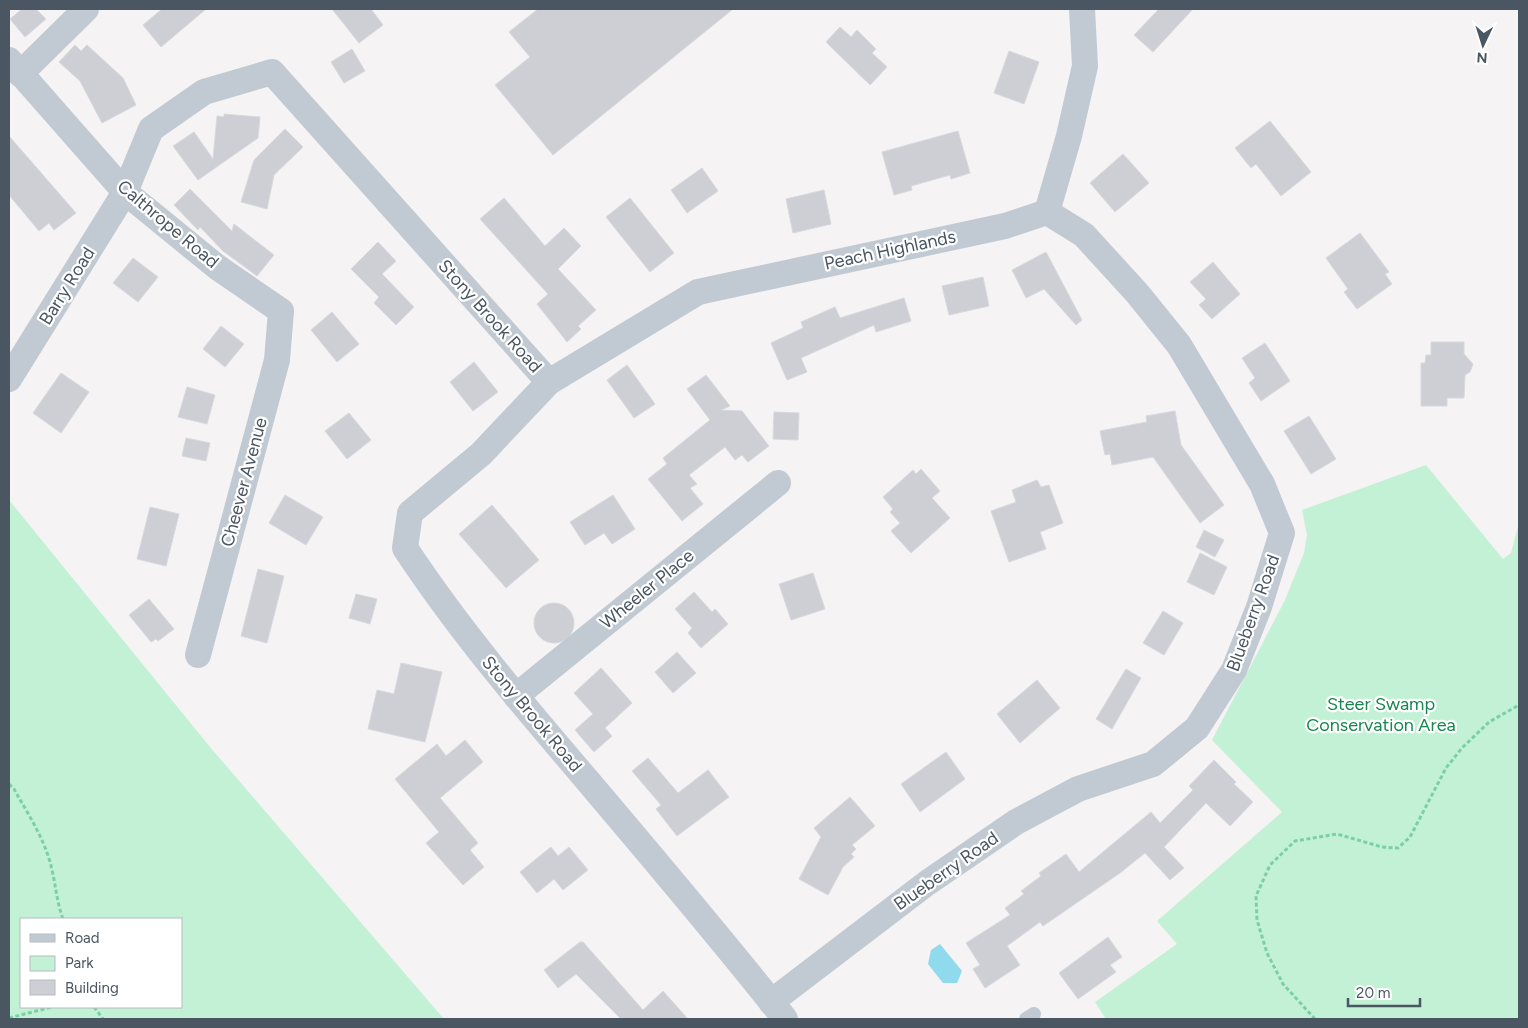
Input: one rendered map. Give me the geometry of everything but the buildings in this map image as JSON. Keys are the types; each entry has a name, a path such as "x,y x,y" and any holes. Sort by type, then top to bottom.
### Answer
{"street":[{"path":"14,67 86,9"},
{"path":"1047,212 1085,66 1082,9"},
{"name":"Calthrope Road","path":"14,67 125,192 218,266 279,310"},
{"name":"Stony Brook Road","path":"125,192 151,129 204,92 272,72 549,382 481,454 410,513 405,548 432,589 516,696 681,891 778,1010"},
{"name":"Barry Road","path":"9,379 125,192"},
{"name":"Peach Highlands","path":"549,382 698,292 1005,226 1047,212"},
{"name":"Blueberry Road","path":"778,1010 927,883 1016,822 1078,789 1153,764 1198,728 1234,670 1259,607 1282,533 1262,484 1179,345 1137,292 1084,235 1047,212"},
{"name":"Cheever Avenue","path":"198,655 277,360 281,311 279,310"},
{"name":"Wheeler Place","path":"516,696 778,483"}],"path":[{"path":"1315,1019 1283,984 1267,954 1257,920 1256,896 1270,865 1295,841 1337,834 1382,847 1398,848 1410,837 1446,768 1462,748 1489,722 1519,705"},
{"path":"9,784 14,788 36,827 52,868 58,906 63,918"},
{"path":"9,1018 48,1008"},
{"path":"95,1008 103,1019"}],"green space":[{"name":"Steer Swamp Conservation Area","path":"1426,465 1503,559 1511,553 1519,523 1519,1019 1106,1019 1095,1002 1177,944 1157,921 1282,812 1212,740 1285,600 1304,553 1307,535 1302,510"},
{"path":"9,500 210,747 444,1019 9,1019"}],"water":[{"path":"940,944 962,971 957,983 943,983 928,964 931,950"}]}
